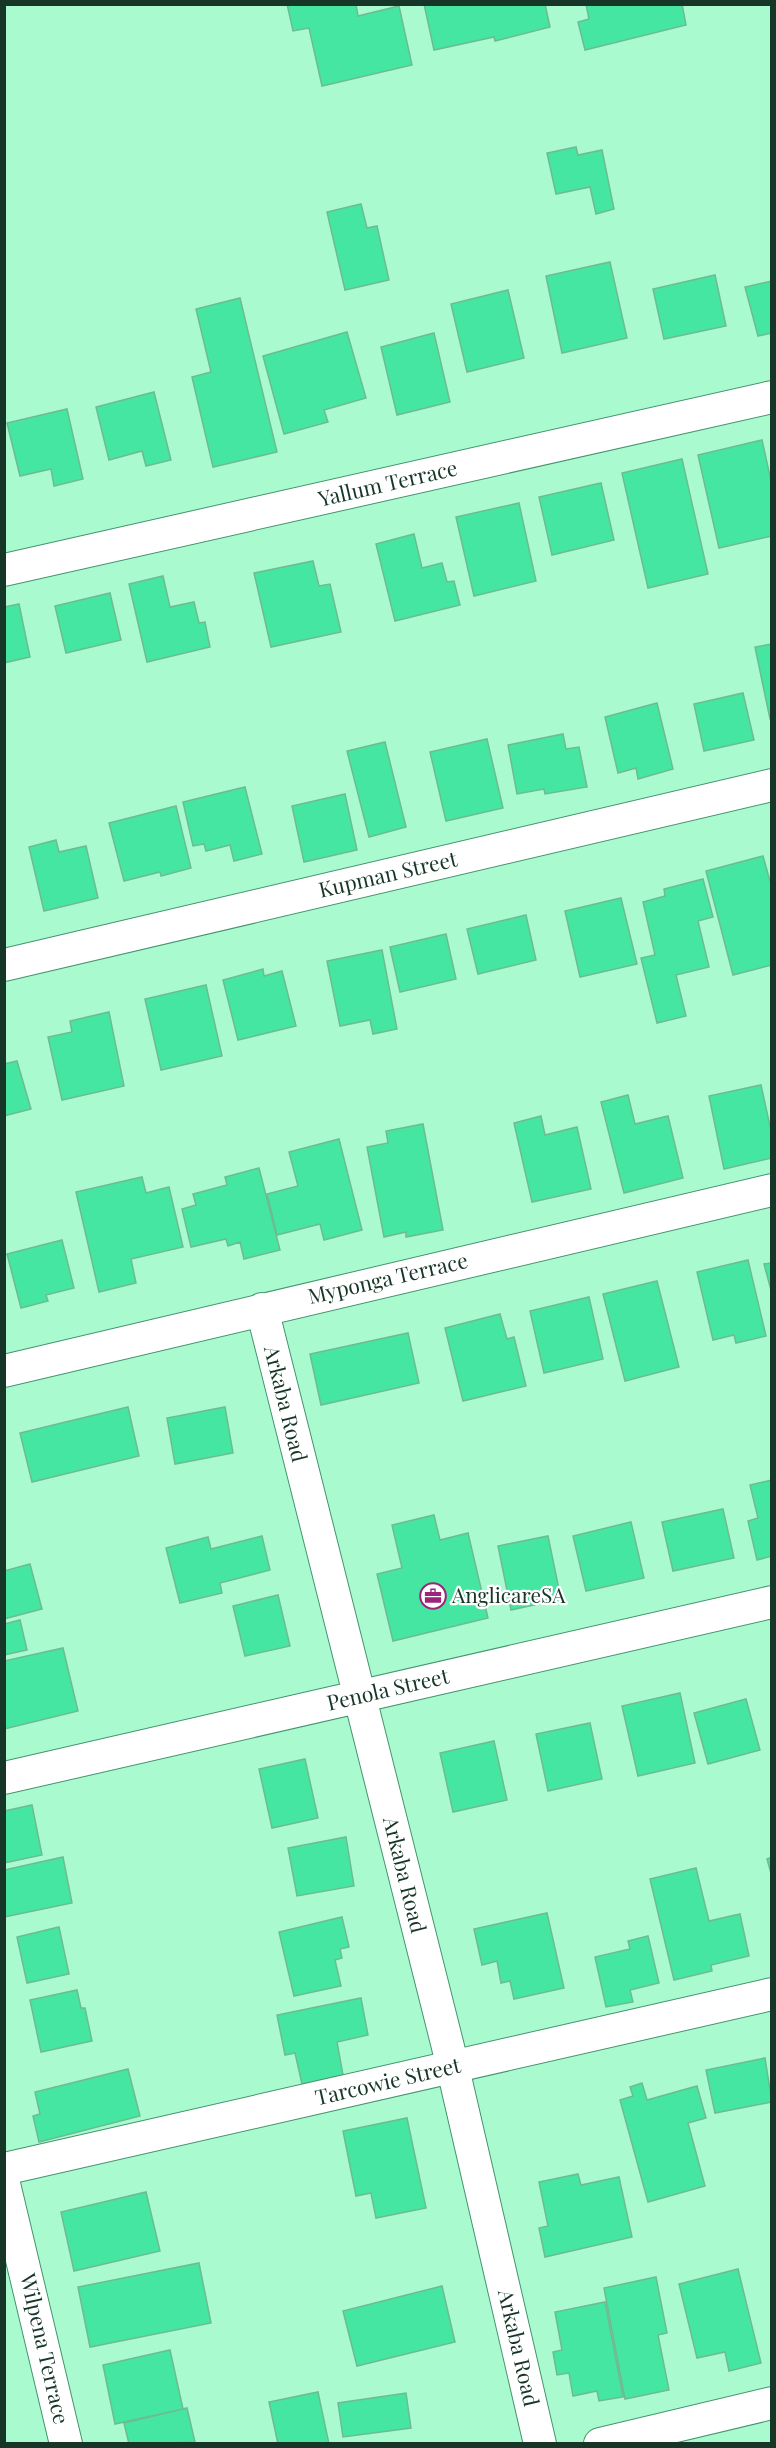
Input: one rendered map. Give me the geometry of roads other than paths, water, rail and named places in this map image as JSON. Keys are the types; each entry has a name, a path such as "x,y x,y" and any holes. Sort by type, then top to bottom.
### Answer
{"street":[{"name":"Yallum Terrace","path":"4,570 771,397"},
{"name":"Kupman Street","path":"4,965 771,785"},
{"name":"Myponga Terrace","path":"4,1371 771,1190"},
{"name":"Arkaba Road","path":"262,1309 453,2067 540,2444"},
{"name":"Penola Street","path":"4,1778 771,1602"},
{"name":"Tarcowie Street","path":"4,2169 771,1994"},
{"name":"Wilpena Terrace","path":"4,2184 66,2444"},
{"path":"600,2444 771,2403"}],"place":[{"name":"AnglicareSA","path":"433,1596"}]}
